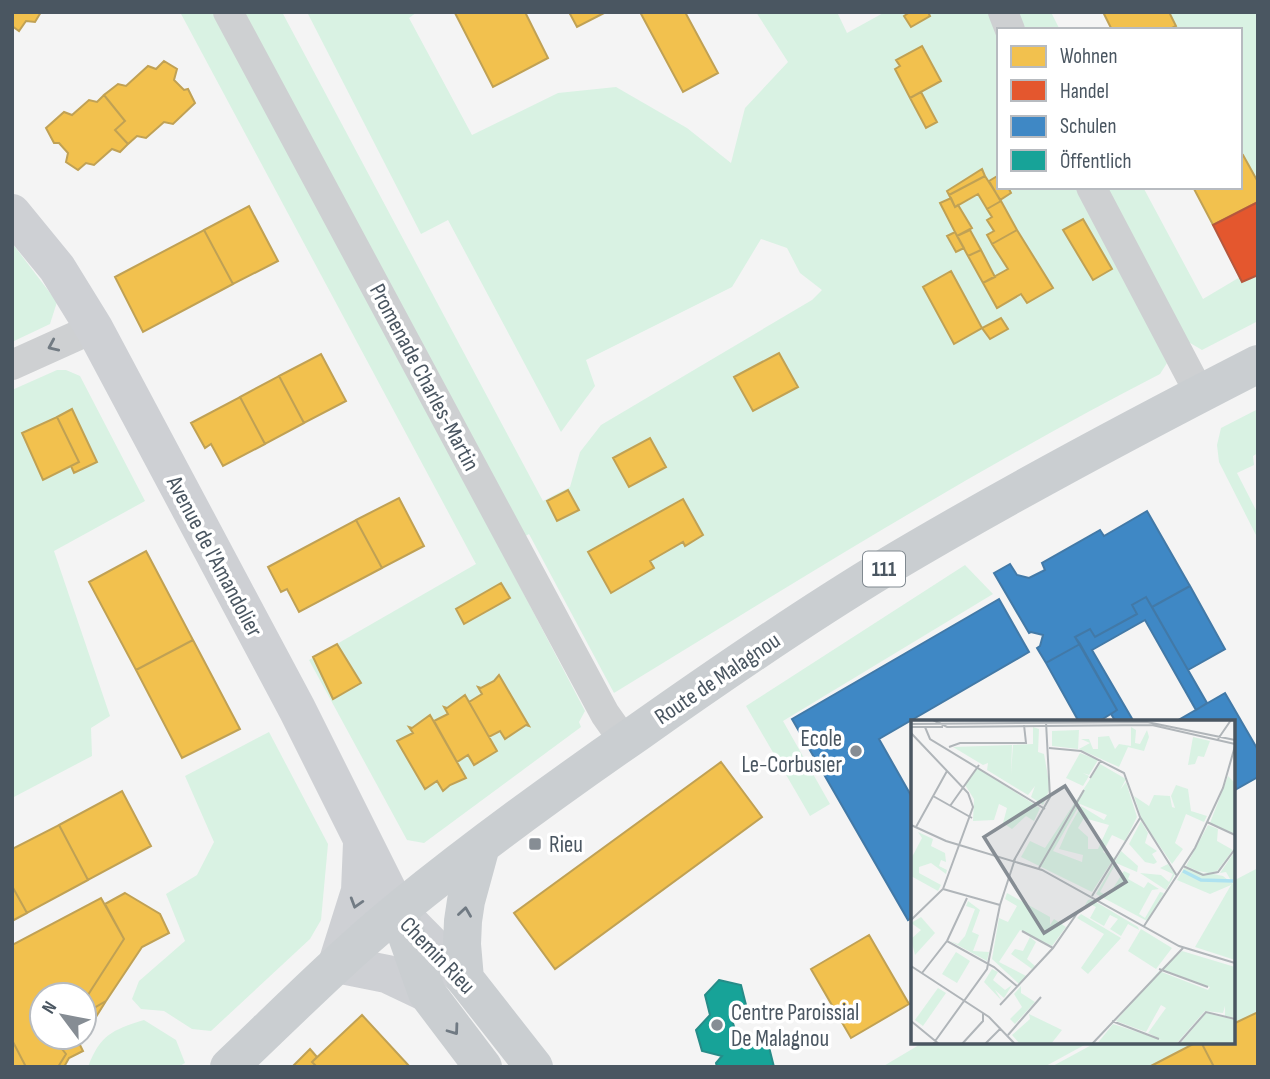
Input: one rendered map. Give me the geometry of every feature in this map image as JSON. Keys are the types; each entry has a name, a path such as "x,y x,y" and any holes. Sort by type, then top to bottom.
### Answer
{"main road":[{"name":"Avenue de l'Amandolier","path":"12,213 57,268 94,328 297,709 398,911"},
{"name":"Route de Malagnou","path":"229,1067 337,964 398,911 624,741 785,631 887,567 1025,487 1258,364"},
{"path":"362,841 360,891 337,964 378,972 427,993"},
{"path":"465,979 463,921 481,846"},
{"name":"Chemin Rieu","path":"398,911 465,979 534,1067"},
{"name":"Chemin Rieu","path":"398,911 427,993 483,1067"}],"street":[{"name":"Promenade Charles-Martin","path":"228,12 606,715 624,741"},
{"path":"1092,189 1199,394"},
{"path":"12,365 94,328"}],"green space":[{"path":"180,12 282,12 543,501 570,487 580,452 601,425 812,300 822,290 800,273 787,248 761,239 732,287 586,360 595,386 561,432 448,220 421,234 307,12 417,12 409,18 472,135 558,93 616,87 687,128 731,163 745,108 788,62 756,12 837,12 847,33 885,12 992,12 998,28 997,189 1082,189 1167,363 1160,374 952,489 614,693 529,534 501,550 585,711 579,722 581,727 424,843 407,840 309,660 476,564"},
{"path":"1015,12 1051,12 1059,28 1020,28"},
{"path":"1169,12 1258,12 1258,182 1242,153 1242,28 1177,28"},
{"path":"1103,189 1144,189 1203,299 1240,277 1243,282 1258,275 1258,321 1202,350 1180,337"},
{"path":"12,243 57,302 50,324 12,342"},
{"path":"57,370 66,370 80,376 145,501 54,551 110,716 91,728 92,756 12,798 12,390"},
{"path":"1258,409 1258,453 1253,456 1254,465 1237,473 1258,514 1258,539 1219,462 1217,445 1221,428"},
{"path":"965,565 993,594 783,721 830,804 810,816 746,706"},
{"path":"269,732 328,844 321,920 310,939 211,1031 192,1029 164,1011 141,1009 132,999 139,981 185,941 166,894 197,875 214,842 185,776"},
{"path":"1258,868 1258,1067 1051,1067 1093,1044 1235,1044 1235,880"},
{"path":"144,1020 176,1040 185,1063 178,1067 88,1067 98,1047 108,1035"},
{"path":"921,1044 1086,1044 1044,1067 882,1067"}],"building: Wohnen":[{"path":"12,12 41,12 35,22 26,21 19,31 12,26"},
{"path":"525,12 548,58 493,87 455,13"},
{"path":"569,12 606,12 577,27"},
{"path":"640,12 685,12 718,73 683,92"},
{"path":"910,12 928,12 930,16 911,27 904,16"},
{"path":"1103,12 1169,12 1176,26 1172,28 1111,28"},
{"path":"922,46 941,81 910,98 895,69 900,66 896,60"},
{"path":"164,61 177,69 174,80 184,90 188,89 195,103 173,124 164,122 146,138 137,136 128,144 115,130 125,121 104,95 118,84 126,86 148,66 156,69"},
{"path":"921,92 937,122 926,128 910,98"},
{"path":"104,95 125,121 115,130 128,144 120,152 112,149 94,165 86,163 78,170 66,162 68,153 59,143 54,143 46,128 64,112 72,115 89,100 97,102"},
{"path":"1242,155 1258,182 1258,202 1213,225 1194,189 1242,189"},
{"path":"982,169 985,176 949,195 947,191"},
{"path":"985,176 1001,201 987,209 978,194 955,207 949,195"},
{"path":"997,176 997,189 1009,189 1011,193 1000,200 989,181"},
{"path":"951,198 972,228 957,236 940,203"},
{"path":"1001,201 1017,230 992,244 987,235 994,231 987,220 992,217 987,209"},
{"path":"249,206 278,261 233,284 204,230"},
{"path":"1083,219 1112,269 1093,280 1063,230"},
{"path":"204,230 233,284 143,332 115,277"},
{"path":"970,230 981,250 968,256 957,236"},
{"path":"1017,230 1053,288 1027,303 1021,294 997,308 983,283 1008,269 992,244"},
{"path":"955,232 964,248 956,252 947,236"},
{"path":"981,250 995,277 983,283 968,256"},
{"path":"951,271 982,328 954,344 923,287"},
{"path":"1001,318 1008,329 990,339 982,328"},
{"path":"779,353 798,387 753,411 734,377"},
{"path":"321,354 346,401 304,423 279,376"},
{"path":"279,376 304,423 265,444 240,397"},
{"path":"240,397 265,444 223,466 211,444 205,448 191,423"},
{"path":"72,409 97,462 74,473 71,466 79,462 57,417"},
{"path":"57,417 79,462 43,480 22,433"},
{"path":"650,438 666,467 629,487 613,458"},
{"path":"568,490 579,510 557,521 547,501"},
{"path":"399,498 424,546 382,568 356,520"},
{"path":"683,499 703,535 685,546 683,542 650,561 654,568 611,593 588,552"},
{"path":"356,520 382,568 299,612 287,589 281,592 268,567"},
{"path":"146,551 193,640 136,670 89,582"},
{"path":"501,583 510,598 464,624 456,609"},
{"path":"193,640 240,729 182,758 136,670"},
{"path":"337,644 361,683 333,699 313,657"},
{"path":"499,675 529,726 526,725 505,739 500,731 489,737 469,702 482,694 478,687 494,681"},
{"path":"465,695 497,751 474,765 468,755 457,762 434,721 448,714 444,707 447,708"},
{"path":"430,715 466,778 443,791 437,781 425,789 397,741 413,733 409,727 412,728"},
{"path":"721,762 762,817 555,969 514,913"},
{"path":"122,791 151,846 88,880 59,825"},
{"path":"59,825 88,880 27,913 12,886 12,849"},
{"path":"12,886 27,913 12,921"},
{"path":"125,893 160,914 169,933 142,947 106,1001 98,1006 97,981 124,939 105,904"},
{"path":"101,898 124,939 97,981 28,981 28,1051 64,1051 66,1054 58,1067 26,1067 12,1040 12,945"},
{"path":"869,935 909,1004 851,1038 811,969"},
{"path":"106,1001 98,1014 98,1006"},
{"path":"1258,1012 1258,1067 1214,1067 1202,1044 1235,1044 1235,1023"},
{"path":"362,1015 410,1067 317,1067 312,1062"},
{"path":"12,1040 26,1067 12,1067"},
{"path":"1193,1044 1202,1044 1214,1067 1149,1067"},
{"path":"310,1049 317,1057 312,1062 317,1067 292,1067"},
{"path":"64,1051 83,1051 69,1058 64,1067 58,1067 66,1054"}],"building: Handel":[{"path":"1258,202 1258,275 1242,282 1213,225"}],"building: Schulen":[{"path":"1147,511 1190,586 1152,607 1146,597 1132,605 1137,614 1095,637 1090,629 1075,637 1080,644 1046,663 1037,648 1043,635 1029,633 994,573 1010,564 1017,575 1029,578 1045,570 1042,563 1100,530 1104,536"},
{"path":"1190,586 1225,649 1188,670 1152,607"},
{"path":"1146,597 1207,703 1196,710 1145,620 1092,650 1133,720 1115,720 1111,714 1117,710 1075,637 1090,629 1095,637 1137,614 1132,605"},
{"path":"999,599 1029,652 879,739 911,795 911,918 908,920 792,719"},
{"path":"1080,644 1117,710 1101,720 1078,720 1046,663"},
{"path":"1225,693 1258,750 1258,777 1235,790 1235,720 1178,720"}],"building: Öffentlich":[{"name":"Centre Paroissial De Malagnou","path":"719,980 741,985 746,1005 732,1020 738,1039 769,1047 774,1067 717,1067 716,1063 722,1056 702,1051 696,1030 710,1015 705,995"}],"place":[{"name":"Ecole Le-Corbusier","path":"856,751"},
{"name":"Rieu","path":"535,844"},
{"name":"Centre Paroissial De Malagnou","path":"717,1025"}]}
